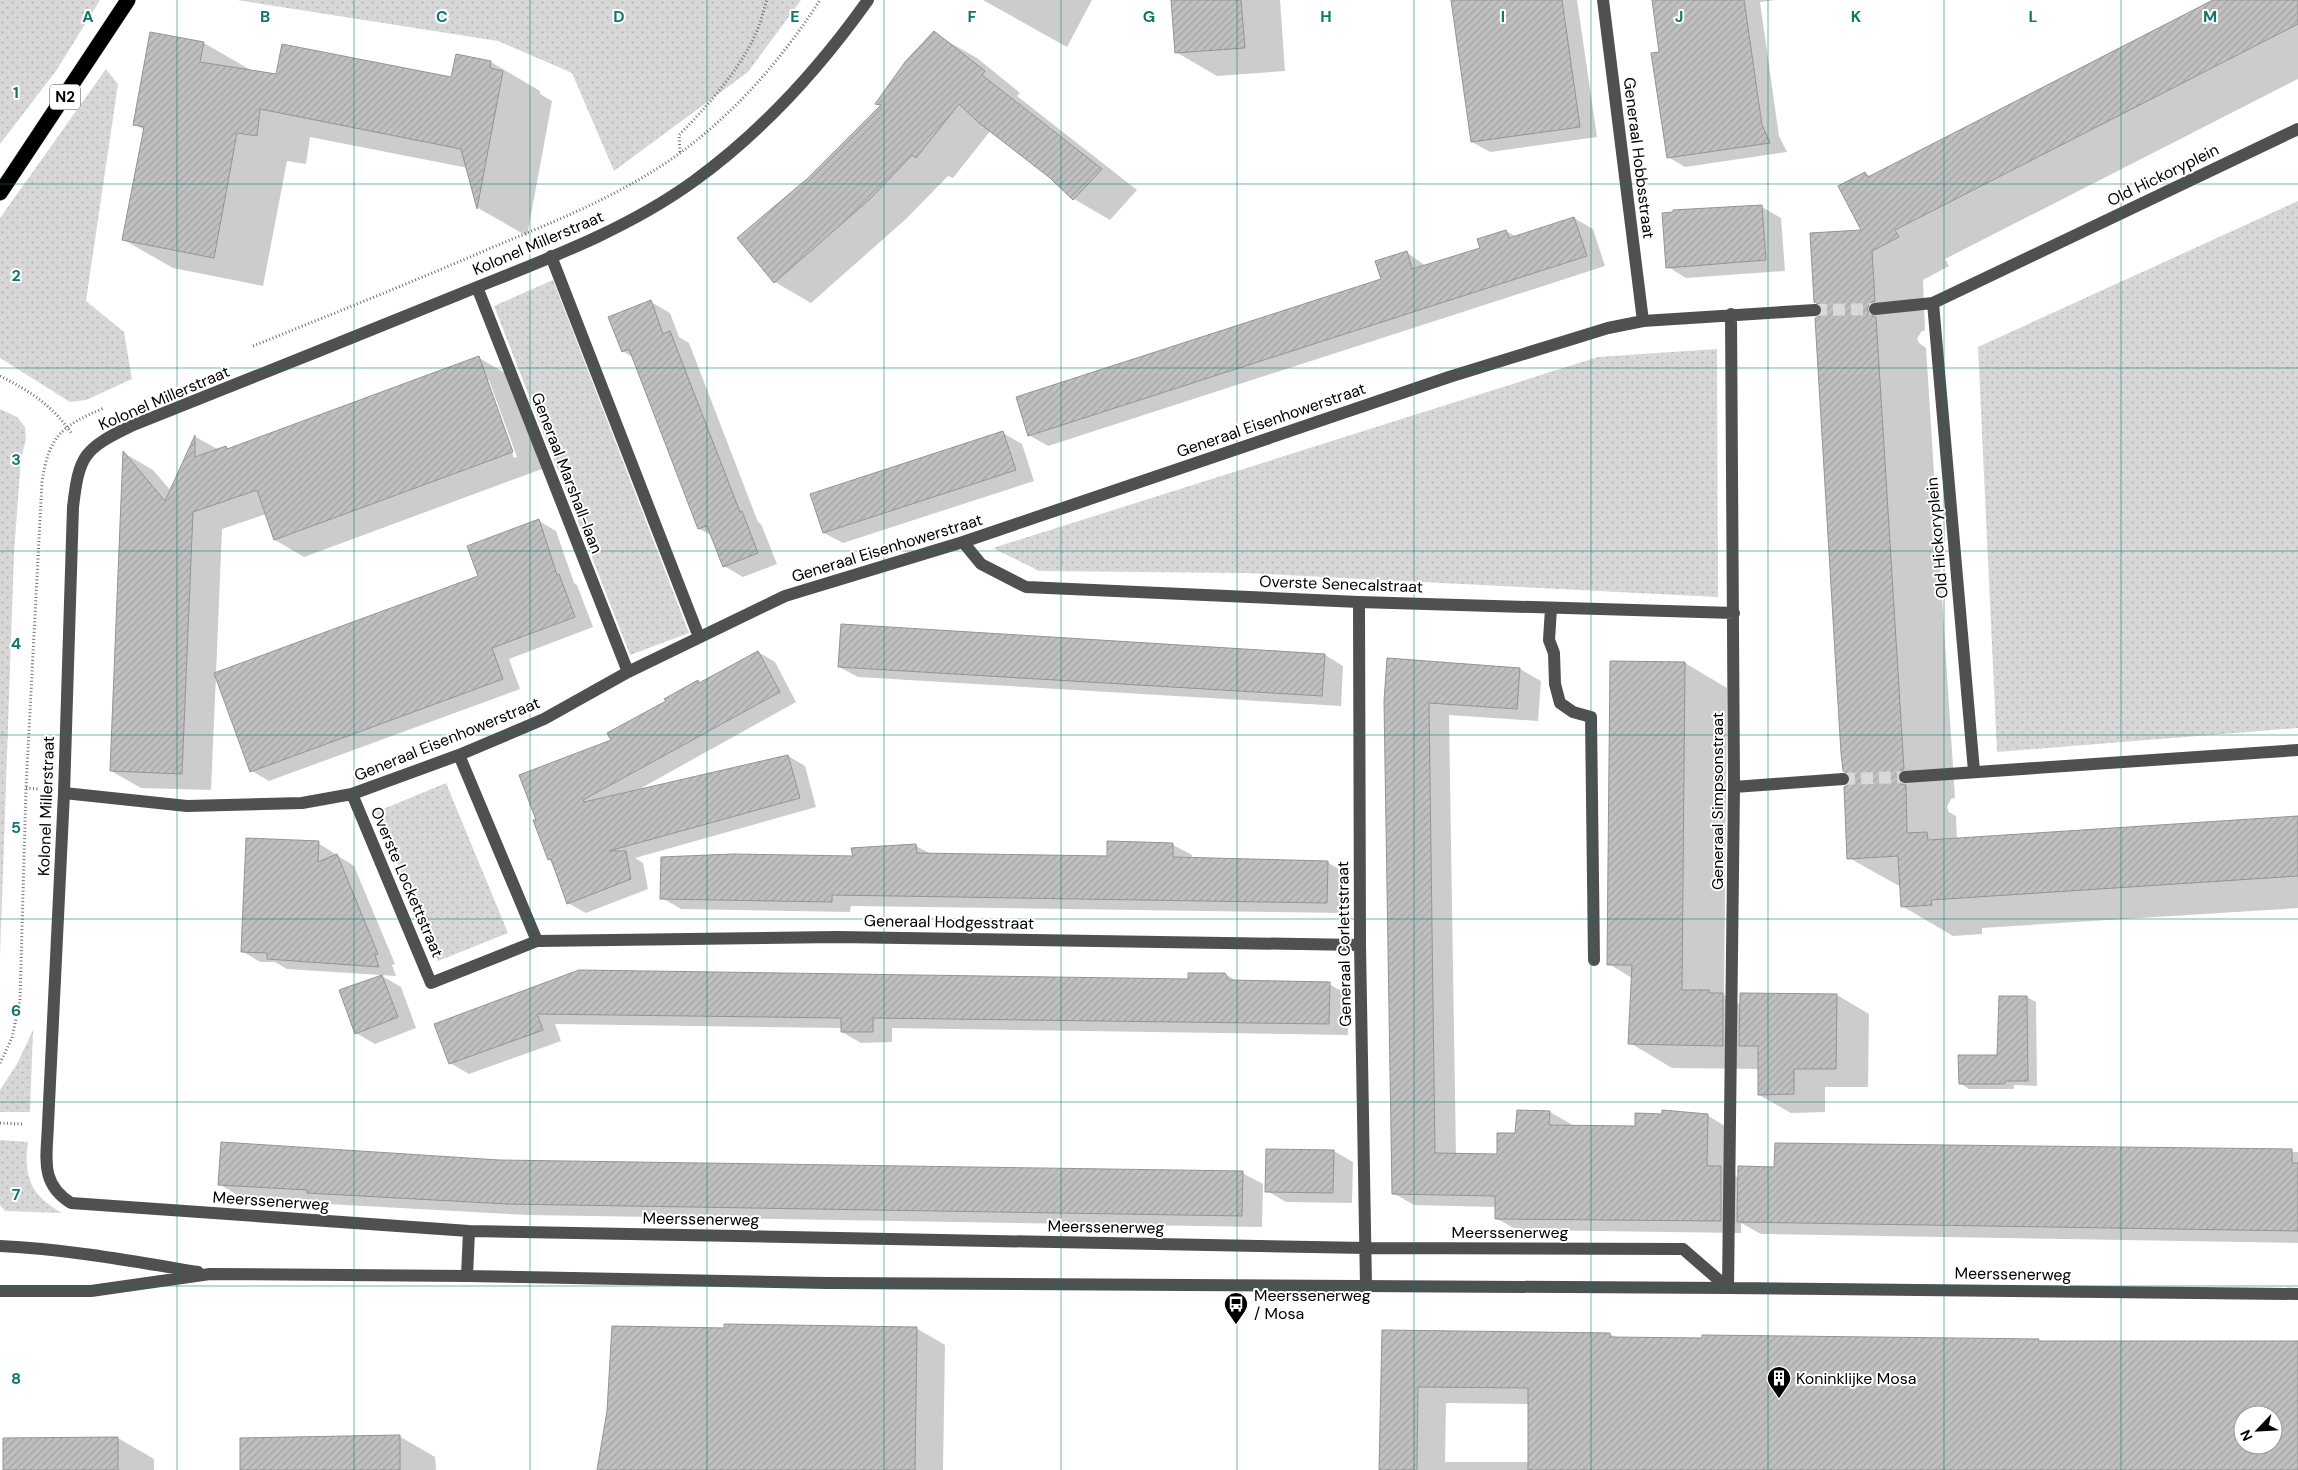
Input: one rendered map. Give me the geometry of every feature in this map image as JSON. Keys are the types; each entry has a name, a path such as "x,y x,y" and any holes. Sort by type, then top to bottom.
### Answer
{"highway":[{"name":"N2","path":"0,193 128,0"}],"street":[{"name":"Kolonel Millerstraat","path":"71,1203 52,1186 47,1175 48,1124 64,793 73,508 80,466 86,454 108,437 131,426 477,287 643,214 693,182 743,142 786,102 840,39 868,0"},
{"name":"Generaal Hobbsstraat","path":"1603,0 1643,321"},
{"name":"Old Hickoryplein","path":"1875,309 1933,303 2298,128"},
{"path":"551,256 699,637"},
{"name":"Generaal Marshall-laan","path":"477,287 628,672"},
{"name":"Old Hickoryplein","path":"1933,303 1974,771"},
{"path":"1731,314 1815,310"},
{"name":"Generaal Eisenhowerstraat","path":"64,793 187,806 302,803 352,794 459,755 544,720 628,672 784,596 964,542 1541,347 1643,321 1731,314"},
{"name":"Generaal Simpsonstraat","path":"1728,1288 1734,787 1731,314"},
{"name":"Overste Senecalstraat","path":"964,542 981,564 1026,587 1359,602 1734,613"},
{"name":"Generaal Corlettstraat","path":"1359,602 1360,945 1366,1286"},
{"path":"1551,608 1549,640 1554,654 1555,684 1560,703 1573,712 1591,717 1594,960"},
{"path":"1905,777 2298,750"},
{"path":"459,755 537,941"},
{"path":"1734,787 1843,779"},
{"name":"Overste Lockettstraat","path":"352,794 431,983 537,941"},
{"name":"Generaal Hodgesstraat","path":"537,941 837,937 1360,945"},
{"name":"Meerssenerweg","path":"71,1203 469,1231 1366,1248 1683,1249 1728,1288"},
{"path":"467,1276 469,1231"},
{"name":"Meerssenerweg","path":"0,1246 35,1247 210,1274"},
{"name":"Meerssenerweg","path":"0,1291 91,1291 210,1274 467,1276 827,1283 1728,1288 2298,1294"}],"path":[{"path":"680,153 679,135 705,110 734,69 756,34 767,0"},
{"path":"250,348 584,208 634,182 680,153 719,122 763,78 795,39 820,0"},
{"path":"0,376 37,396 60,416 86,454"},
{"path":"0,1063 12,1038 20,1000 26,788 42,482 50,450 66,426 111,405"},
{"path":"0,1123 10,1124"}],"shaded area":[{"path":"0,0 100,0 56,71 0,144"},
{"path":"237,0 801,0 748,72 614,171 572,73 498,41"},
{"path":"106,69 118,84 86,301 124,332 132,379 86,400 70,402 0,358 0,218"},
{"path":"2298,201 2298,728 1997,752 1978,347"},
{"path":"553,280 689,633 630,655 494,306"},
{"path":"1717,349 1718,597 1246,573 1039,571 993,548 1598,357"},
{"path":"0,409 17,417 25,427 26,440 21,458 14,553 0,957"},
{"path":"446,783 508,933 438,961 376,812"},
{"path":"33,1030 30,1112 0,1112 0,1090 17,1064"},
{"path":"0,1140 28,1142 27,1165 28,1175 32,1184 43,1200 62,1213 5,1211 0,1205"}],"building":[{"path":"1171,0 1241,0 1245,48 1175,53"},
{"path":"1451,0 1562,0 1580,127 1471,142"},
{"path":"1652,0 1744,0 1762,125 1770,143 1667,158 1651,53 1659,52"},
{"path":"2213,0 2298,0 2298,24 1895,230 1899,237 1872,251 1875,301 1870,303 1867,309 1869,314 1876,317 1904,769 1898,773 1897,778 1901,784 1906,785 1907,833 1927,832 1928,840 2298,816 2298,876 1931,900 1932,905 1901,907 1898,856 1847,859 1844,787 1848,785 1851,779 1849,774 1843,771 1841,753 1815,318 1820,316 1823,310 1821,305 1814,302 1810,233 1861,230 1838,186 1865,172 1868,177"},
{"path":"934,31 985,71 982,75 1102,169 1073,200 1050,178 979,123 959,104 916,158 912,155 870,199 774,283 737,238 808,178 881,105 875,104 905,62"},
{"path":"150,32 204,42 200,62 276,74 282,44 451,77 456,54 491,61 490,68 503,71 477,209 461,149 260,109 257,136 237,133 214,258 122,240 144,127 133,125"},
{"path":"1762,205 1766,260 1666,268 1662,213 1673,212 1673,210"},
{"path":"1574,217 1587,256 1028,436 1016,397 1381,279 1375,261 1407,251 1412,269 1480,248 1477,239 1506,230 1509,238"},
{"path":"651,300 663,334 670,331 740,512 742,511 758,553 723,567 707,526 698,529 629,349 622,352 608,317"},
{"path":"479,356 513,452 274,540 257,490 193,512 182,774 110,771 123,451 165,501 195,435 195,457 226,446 227,449"},
{"path":"1003,431 1016,470 823,533 810,494"},
{"path":"539,519 557,575 559,574 575,617 492,648 503,679 250,772 214,673 478,576 467,546"},
{"path":"841,624 1325,654 1322,696 838,667"},
{"path":"758,651 780,692 583,800 584,802 788,755 800,798 609,851 626,851 631,879 567,904 551,859 548,860 533,820 536,820 519,775 611,740 607,733 666,701 664,699 698,680 699,683"},
{"path":"1387,658 1520,668 1517,709 1429,703 1435,1153 1497,1154 1497,1133 1515,1133 1517,1110 1550,1111 1549,1125 1635,1126 1635,1113 1662,1114 1662,1110 1708,1114 1707,1166 1721,1166 1721,1221 1495,1219 1495,1196 1392,1194 1384,701"},
{"path":"1610,661 1685,662 1682,990 1709,990 1709,993 1723,993 1723,1046 1628,1044 1632,965 1607,965"},
{"path":"246,838 319,841 318,862 337,854 378,954 375,955 379,967 267,959 267,953 241,952"},
{"path":"1107,841 1173,843 1173,857 1328,861 1327,903 832,895 832,902 660,899 661,857 733,854 853,856 851,848 916,844 917,853 1107,856"},
{"path":"579,970 1188,979 1188,973 1225,973 1229,980 1330,982 1329,1024 873,1018 873,1032 841,1032 841,1018 537,1014 543,1030 449,1064 434,1024"},
{"path":"382,975 398,1017 355,1034 339,990"},
{"path":"1740,993 1837,994 1836,1069 1794,1069 1794,1094 1758,1095 1758,1046 1739,1046"},
{"path":"1999,996 2027,996 2028,1081 2005,1081 2005,1084 1959,1084 1958,1055 1997,1055"},
{"path":"221,1142 499,1160 1243,1171 1242,1216 507,1204 307,1193 307,1190 218,1185"},
{"path":"1775,1143 2292,1149 2292,1163 2298,1163 2298,1231 1737,1222 1738,1166 1774,1167"},
{"path":"1266,1149 1334,1150 1333,1193 1265,1192"},
{"path":"724,1324 917,1327 915,1470 597,1470 607,1411 612,1326 724,1328"},
{"name":"Koninklijke Mosa","path":"1382,1330 1610,1333 1610,1337 1702,1338 1702,1335 2039,1339 2038,1341 2298,1341 2298,1470 1528,1470 1528,1388 1418,1387 1417,1470 1379,1470"},
{"path":"400,1435 400,1470 240,1470 240,1438"},
{"path":"118,1437 118,1470 3,1470 3,1438"}],"tunnel":[{"path":"1815,310 1875,309"},
{"path":"1843,779 1905,777"}],"place":[{"name":"Meerssenerweg / Mosa","path":"1236,1325"},
{"name":"Koninklijke Mosa","path":"1779,1399"}]}
